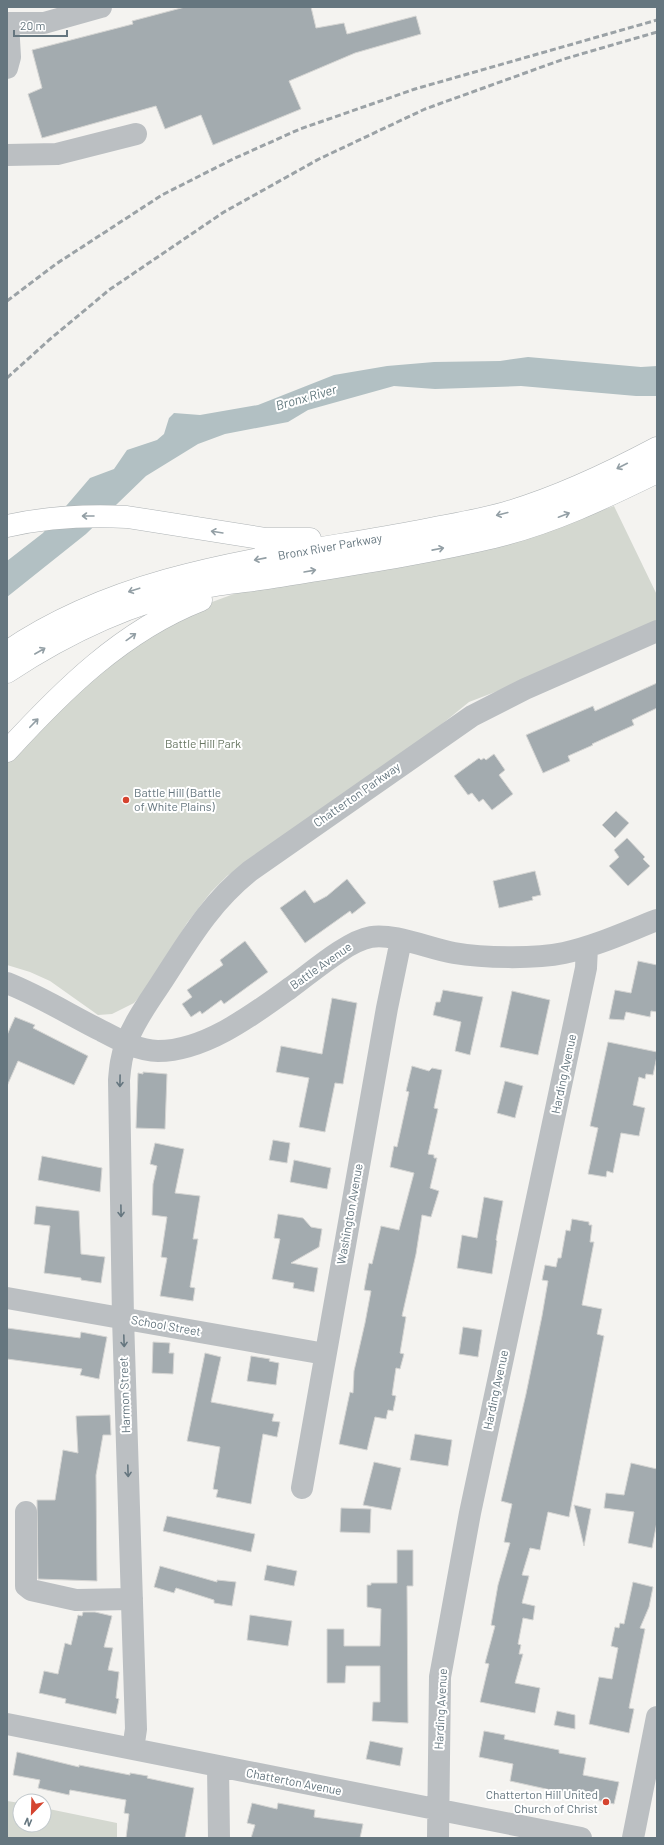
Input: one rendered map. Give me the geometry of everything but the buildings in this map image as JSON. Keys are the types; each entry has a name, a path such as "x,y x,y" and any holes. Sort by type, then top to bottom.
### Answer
{"highway":[{"name":"Bronx River Parkway","path":"7,652 50,625 80,611 133,590 227,565 474,520 535,504 591,482 657,448"},
{"name":"Bronx River Parkway","path":"7,672 74,632 139,606 199,588 272,578 435,550 518,530 585,507 657,472"},
{"path":"15,524 75,516 127,517 266,539 381,538"},
{"path":"7,751 87,671 138,631 156,620 189,604 272,578"}],"street":[{"path":"7,68 10,58 8,23 44,23 101,7"},
{"path":"7,155 57,154 136,134"},
{"name":"Chatterton Parkway","path":"126,1043 136,1023 200,923 223,894 250,871 472,716 525,689 657,631"},
{"name":"Battle Avenue","path":"7,983 126,1043 157,1052 181,1049 221,1032 251,1015 344,949 361,939 378,936 454,953 505,956 548,956 587,947 657,920"},
{"name":"Washington Avenue","path":"302,1488 385,1016 401,940"},
{"name":"Harding Avenue","path":"438,1838 440,1677 470,1513 586,968 587,947"},
{"name":"Harmon Street","path":"126,1043 121,1062 119,1080 123,1318 136,1729 133,1749"},
{"name":"School Street","path":"7,1298 325,1354"},
{"path":"26,1512 26,1586 31,1590 76,1600 132,1599"},
{"path":"633,1838 657,1717"},
{"name":"Chatterton Avenue","path":"7,1724 580,1838"},
{"path":"218,1766 219,1838"}],"green space":[{"name":"Battle Hill Park","path":"614,506 657,595 657,622 531,678 469,702 426,737 227,876 211,892 187,923 148,987 134,1003 112,1014 98,1015 50,981 30,972 7,965 7,761 99,669 196,608 239,592 550,529"},
{"path":"7,1801 12,1802 12,1833 52,1833 52,1810 117,1823 117,1838 7,1838"}],"water":[{"name":"Bronx River","path":"528,357 641,367 657,366 657,396 636,396 521,386 435,389 394,386 308,410 288,422 225,434 198,444 146,476 86,534 7,597 7,561 43,533 90,478 114,469 127,450 157,440 164,434 169,418 174,413 200,415 258,405 334,375 387,366 434,362 500,361"}],"railway":[{"path":"7,301 56,264 162,195 233,159 300,129 415,89 657,20"},
{"path":"7,378 49,340 109,290 224,212 319,159 425,109 564,59 657,32"}],"place":[{"name":"Battle Hill (Battle of White Plains)","path":"126,800"},
{"name":"Chatterton Hill United Church of Christ","path":"606,1802"}]}
